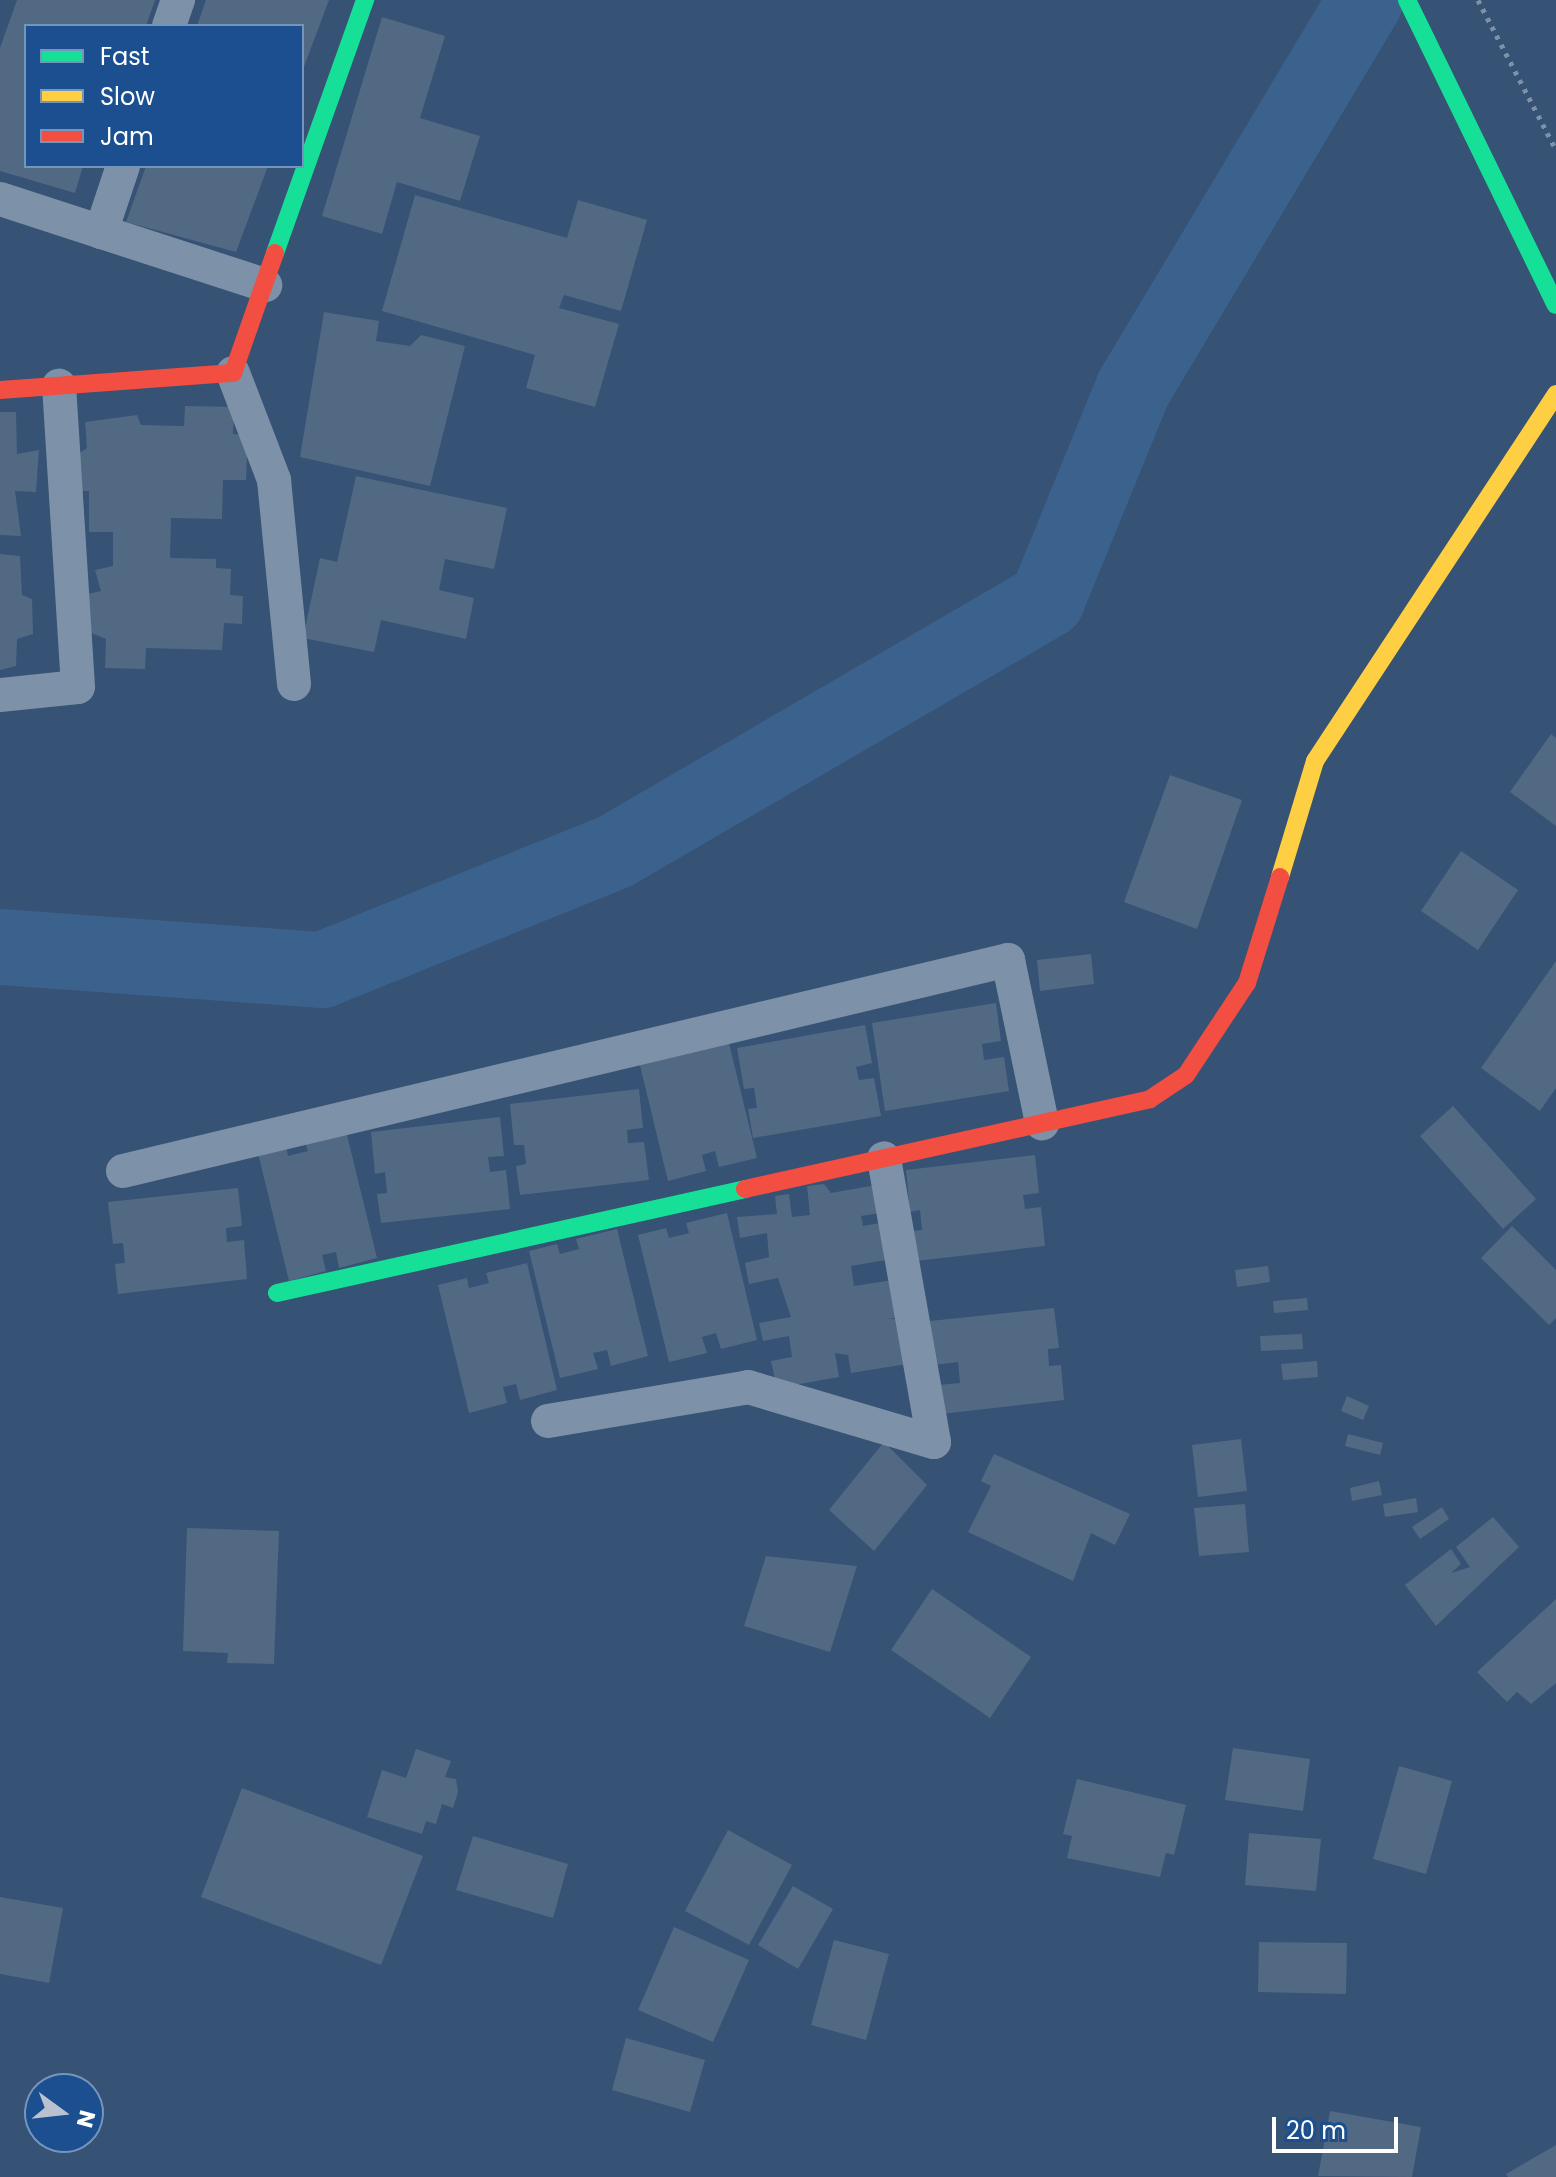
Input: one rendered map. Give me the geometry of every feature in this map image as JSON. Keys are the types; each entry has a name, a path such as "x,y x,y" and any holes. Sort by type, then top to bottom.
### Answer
{"street":[{"path":"170,24 178,0"},
{"path":"294,684 274,480 233,373 365,0"},
{"path":"1407,0 1556,305"},
{"path":"101,232 122,168"},
{"path":"0,199 265,285"},
{"path":"0,390 233,373"},
{"path":"0,695 78,687 59,386"},
{"path":"277,1293 1150,1099 1186,1075 1247,983 1315,761 1556,394"},
{"path":"123,1171 1008,960 1042,1123"},
{"path":"548,1421 748,1387 934,1442 884,1158"}],"path":[{"path":"1478,0 1556,150"}],"building":[{"path":"17,0 155,0 147,24 24,24 24,168 82,168 75,193 0,171 0,48"},
{"path":"206,0 329,0 304,67 304,24 198,24"},
{"path":"382,17 445,36 420,118 480,136 460,201 397,182 382,234 322,216"},
{"path":"145,168 267,168 236,252 126,222"},
{"path":"415,195 567,238 578,200 647,220 621,311 564,295 559,308 619,324 595,407 526,388 535,355 382,311"},
{"path":"324,312 379,321 376,341 410,346 421,335 465,346 430,486 300,457"},
{"path":"185,406 234,407 233,434 248,435 246,480 223,480 222,519 171,518 170,558 216,559 216,568 231,569 230,595 243,596 242,624 224,623 222,650 146,648 145,669 105,668 106,639 84,630 88,594 101,591 95,570 113,566 113,532 89,532 89,491 74,491 74,457 87,448 85,422 137,415 141,425 184,426"},
{"path":"0,412 16,412 17,454 39,450 36,492 15,491 21,536 0,535"},
{"path":"356,476 507,508 494,569 445,559 439,590 474,598 466,639 381,620 374,652 303,638 320,558 337,562"},
{"path":"0,554 20,556 22,595 32,599 33,634 17,639 16,666 0,670"},
{"path":"1551,734 1556,738 1556,826 1510,792"},
{"path":"1170,775 1242,800 1197,929 1124,902"},
{"path":"1461,851 1518,890 1478,950 1421,911"},
{"path":"1091,954 1094,984 1040,991 1037,960"},
{"path":"1556,961 1556,1088 1540,1111 1481,1068"},
{"path":"996,1003 1001,1041 982,1044 984,1060 1004,1057 1009,1091 885,1111 872,1023"},
{"path":"865,1025 872,1063 856,1067 859,1080 874,1078 881,1116 753,1138 748,1109 757,1108 754,1088 744,1089 737,1048"},
{"path":"726,1031 757,1158 719,1167 715,1151 702,1155 706,1171 668,1181 637,1053"},
{"path":"639,1089 643,1128 627,1130 628,1143 644,1142 649,1180 520,1195 516,1166 526,1164 524,1145 514,1145 510,1104"},
{"path":"1453,1106 1536,1199 1503,1229 1420,1136"},
{"path":"500,1117 504,1156 488,1157 490,1172 506,1170 510,1209 381,1223 377,1194 387,1193 385,1172 375,1174 371,1132"},
{"path":"346,1131 377,1258 339,1268 336,1252 322,1255 326,1271 289,1281 258,1153 286,1146 288,1156 308,1151 305,1142"},
{"path":"1035,1155 1039,1193 1023,1195 1025,1209 1041,1207 1045,1246 916,1261 912,1231 922,1230 920,1210 910,1212 906,1170"},
{"path":"824,1184 831,1193 876,1185 880,1213 861,1216 863,1226 886,1222 892,1259 851,1266 854,1286 899,1279 905,1316 889,1319 906,1319 913,1363 851,1373 848,1355 835,1353 839,1377 777,1388 771,1361 792,1357 789,1336 763,1341 759,1323 791,1317 778,1278 749,1284 745,1263 769,1257 767,1233 740,1238 737,1217 777,1214 775,1196 789,1194 792,1217 810,1215 807,1186"},
{"path":"238,1188 242,1226 226,1228 227,1242 244,1240 247,1279 118,1294 115,1264 125,1263 123,1243 113,1244 108,1202"},
{"path":"727,1213 757,1340 721,1349 716,1333 702,1337 707,1353 669,1362 638,1235 666,1228 669,1238 689,1233 686,1223"},
{"path":"1512,1226 1556,1270 1556,1318 1549,1325 1481,1258"},
{"path":"617,1229 648,1356 611,1366 607,1350 593,1353 598,1369 560,1378 529,1251 557,1244 560,1254 579,1249 576,1239"},
{"path":"527,1263 557,1390 520,1400 516,1384 503,1387 507,1403 469,1413 438,1285 467,1278 469,1288 489,1283 486,1273"},
{"path":"1268,1266 1270,1282 1237,1287 1235,1270"},
{"path":"1307,1298 1308,1310 1274,1313 1273,1301"},
{"path":"1054,1308 1059,1348 1048,1349 1049,1366 1061,1365 1064,1400 941,1414 937,1385 960,1383 958,1362 935,1365 930,1321"},
{"path":"1302,1334 1303,1349 1261,1351 1260,1336"},
{"path":"1317,1361 1318,1377 1283,1380 1281,1364"},
{"path":"1347,1396 1369,1406 1363,1420 1341,1411"},
{"path":"1348,1434 1383,1443 1380,1455 1345,1446"},
{"path":"1241,1439 1247,1491 1198,1497 1192,1445"},
{"path":"884,1442 927,1485 874,1551 829,1510"},
{"path":"994,1454 1130,1514 1115,1545 1091,1533 1073,1581 968,1532 991,1486 981,1481"},
{"path":"1379,1481 1382,1495 1352,1501 1350,1488"},
{"path":"1416,1498 1418,1512 1385,1517 1383,1504"},
{"path":"1245,1504 1249,1552 1199,1556 1194,1508"},
{"path":"1442,1507 1449,1519 1420,1539 1412,1527"},
{"path":"1493,1517 1519,1547 1436,1626 1405,1585 1451,1549 1461,1564 1451,1573 1470,1567 1456,1547"},
{"path":"187,1528 279,1531 274,1664 227,1663 228,1653 183,1651"},
{"path":"766,1556 857,1566 830,1652 744,1626"},
{"path":"932,1589 1031,1657 990,1718 891,1650"},
{"path":"1556,1599 1556,1683 1531,1704 1517,1692 1507,1702 1477,1672"},
{"path":"1233,1748 1310,1759 1303,1811 1225,1800"},
{"path":"416,1749 451,1761 445,1777 456,1779 458,1792 453,1808 442,1804 436,1824 426,1821 422,1834 367,1817 382,1770 406,1778"},
{"path":"1399,1766 1452,1781 1426,1874 1373,1859"},
{"path":"1077,1779 1186,1805 1174,1855 1166,1853 1160,1877 1067,1858 1072,1836 1063,1834"},
{"path":"242,1788 423,1856 381,1965 201,1897"},
{"path":"728,1830 792,1865 749,1945 685,1911"},
{"path":"1249,1833 1321,1839 1316,1891 1245,1885"},
{"path":"473,1836 568,1864 553,1918 456,1890"},
{"path":"793,1886 833,1909 798,1969 758,1945"},
{"path":"0,1897 63,1908 49,1983 0,1974"},
{"path":"674,1927 749,1960 713,2042 638,2010"},
{"path":"834,1940 889,1954 866,2040 811,2025"},
{"path":"1259,1942 1347,1943 1346,1994 1258,1992"},
{"path":"626,2038 705,2060 690,2112 612,2090"},
{"path":"1330,2111 1421,2127 1412,2177 1318,2176"},
{"path":"1556,2145 1556,2177 1508,2177 1506,2174"}],"waterway":[{"path":"0,947 322,970 616,851 1047,600 1133,389 1366,0"}],"traffic: fast":[{"path":"275,253 365,0"},
{"path":"1407,0 1556,305"},
{"path":"277,1293 745,1189"}],"traffic: slow":[{"path":"1280,877 1315,761 1556,394"}],"traffic: jam":[{"path":"0,390 233,373 275,253"},
{"path":"745,1189 1150,1099 1186,1075 1247,983 1280,877"}]}
